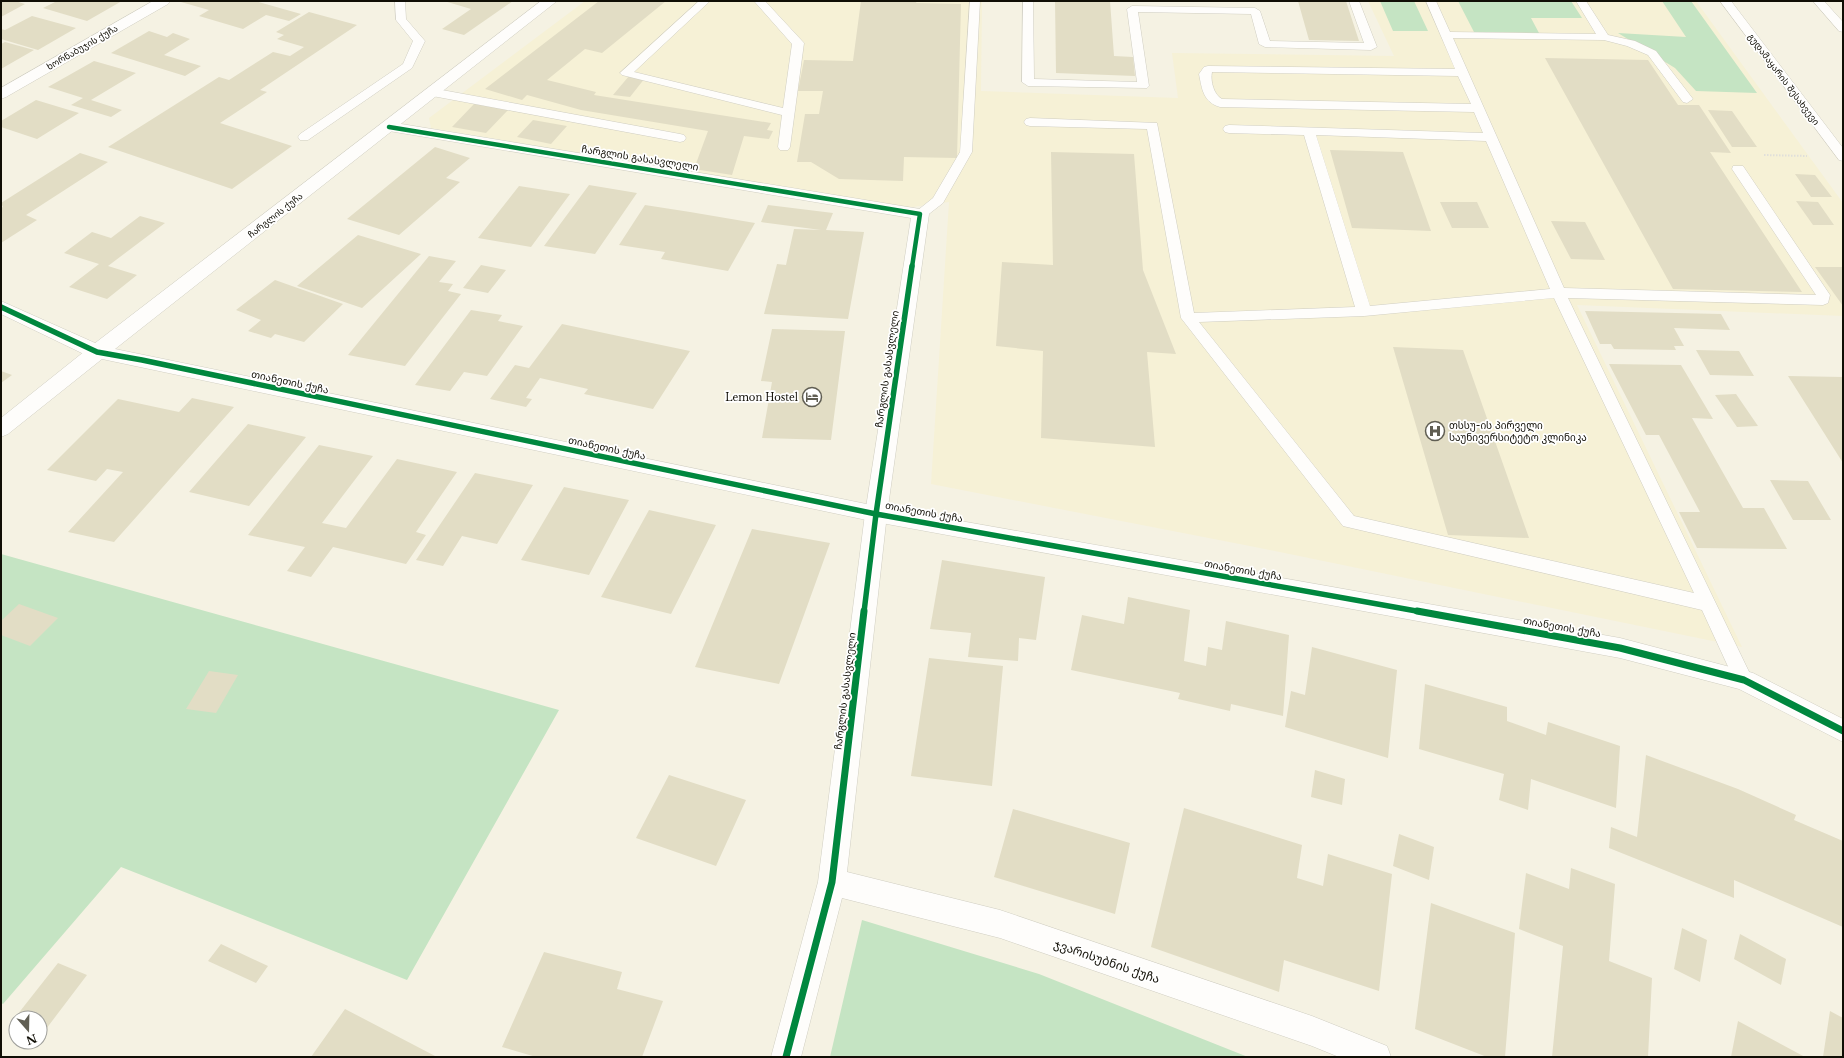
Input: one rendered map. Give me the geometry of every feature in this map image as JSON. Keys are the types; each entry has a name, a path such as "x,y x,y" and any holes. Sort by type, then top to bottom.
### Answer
{"street":[{"name":"ხორნაბუჯის ქუჩა","path":"1,94 163,1"},
{"name":"ჩარგლის ქუჩა","path":"1,429 97,352 550,1"},
{"name":"ჩარგლის გასასვლელი","path":"389,127 920,214 876,514 832,882 786,1057"},
{"name":"თიანეთის ქუჩა","path":"1,307 97,352 142,360 279,390 876,514 1620,648 1744,680 1843,731"},
{"name":"ჯვარისუბნის ქუჩა","path":"832,882 1000,924 1312,1031 1376,1057"}],"lane":[{"path":"304,137 408,66 419,41 401,20 400,1"},
{"path":"705,1 626,73 789,113"},
{"path":"759,1 798,43 784,146"},
{"path":"920,214 938,200 966,152 975,1"},
{"path":"1028,1 1028,82 1143,86 1132,9 1255,11 1265,44 1371,47 1354,1"},
{"path":"1431,1 1560,293 1744,680"},
{"path":"1581,1 1604,37"},
{"name":"გუდამაყარის შესახვევი","path":"1725,1 1842,156"},
{"path":"1818,1 1843,29"},
{"path":"1447,35 1604,37 1631,43 1652,53 1687,99"},
{"path":"1464,73 1208,69 1205,74 1211,98 1220,104 1479,108"},
{"path":"431,92 680,138"},
{"path":"1030,122 1153,126 1188,318 1349,521 1708,604"},
{"path":"1229,129 1491,137"},
{"path":"1309,131 1364,310"},
{"path":"1188,318 1364,310 1560,293 1823,300 1823,295 1738,169"}],"path":[{"path":"1738,169 1742,154 1842,156"}],"shaded area":[{"name":"თსსუ-ის პირველი საუნივერსიტეტო კლინიკა","path":"585,1 982,1 981,91 1178,98 1172,53 1394,56 1368,1 1696,1 1843,203 1843,316 1577,305 1742,647 1255,547 931,484 949,202 905,208 431,128 429,118"}],"green space":[{"path":"1380,1 1414,1 1428,31 1393,31"},
{"path":"1458,1 1571,1 1582,18 1531,18 1539,33 1474,32"},
{"path":"1662,1 1691,1 1757,93 1696,91 1675,68 1618,33 1686,37"},
{"path":"1,554 559,710 407,980 121,867 3,1004 1,1003"},
{"path":"862,920 1039,974 1248,1057 830,1057"}],"building":[{"path":"1,1 15,1 25,4 1,17"},
{"path":"57,1 122,1 87,21 43,8"},
{"path":"255,1 301,14 289,21 266,15 243,29 199,16 209,10 181,2"},
{"path":"444,1 513,1 464,35 442,29 471,9"},
{"path":"599,1 666,1 602,53 585,49 547,80 596,92 594,95 771,123 767,130 773,131 769,139 744,136 732,175 694,169 708,131 581,110 527,95 522,100 485,89"},
{"path":"861,1 917,1 916,3 961,4 957,158 904,157 903,181 839,179 811,162 797,162 805,114 819,114 823,91 798,91 804,60 853,61"},
{"path":"1055,1 1110,1 1114,56 1133,57 1135,76 1056,73"},
{"path":"1298,1 1346,1 1359,41 1309,40"},
{"path":"309,12 357,25 260,90 267,92 220,123 292,146 232,189 108,147 219,77 229,80 273,52 290,56 304,47 277,39 284,35 276,32"},
{"path":"32,16 76,28 38,50 1,39 1,29 5,30"},
{"path":"149,31 167,37 173,33 190,39 164,55 201,66 185,76 111,53"},
{"path":"5,42 34,50 1,69 1,44"},
{"path":"1545,58 1648,60 1678,105 1699,105 1731,153 1710,152 1802,292 1673,289"},
{"path":"94,61 136,73 91,100 122,110 111,117 71,105 83,98 48,87"},
{"path":"629,76 645,78 630,97 613,95"},
{"path":"36,100 79,113 37,139 1,127 1,121"},
{"path":"474,104 508,110 486,133 452,127"},
{"path":"1708,110 1732,111 1757,147 1732,147"},
{"path":"533,120 567,126 551,144 517,137"},
{"path":"435,147 470,158 446,178 460,182 399,235 347,219"},
{"path":"1330,150 1403,152 1431,231 1352,228"},
{"path":"1051,152 1134,154 1143,270 1176,354 1147,352 1155,447 1041,438 1043,351 996,346 1002,262 1053,265"},
{"path":"80,153 108,162 26,215 37,220 1,243 1,208 3,207 1,203"},
{"path":"1795,174 1815,175 1832,197 1811,197"},
{"path":"589,185 637,193 595,254 544,246"},
{"path":"519,186 570,194 531,247 478,238"},
{"path":"1796,201 1818,202 1834,225 1813,225"},
{"path":"1440,202 1477,202 1489,228 1452,228"},
{"path":"645,205 755,223 728,271 661,259 665,252 619,245"},
{"path":"768,205 833,213 826,230 864,232 848,319 764,314 777,264 786,265 794,229 821,230 761,222"},
{"path":"140,216 165,223 108,266 137,275 107,299 69,287 99,264 64,253 92,232 111,238"},
{"path":"1551,221 1585,222 1605,260 1571,259"},
{"path":"358,235 421,254 362,308 297,286"},
{"path":"429,256 456,261 439,282 453,284 448,291 461,294 405,366 348,355"},
{"path":"481,265 506,270 488,293 463,288"},
{"path":"1815,267 1843,267 1843,306"},
{"path":"275,280 343,304 304,342 275,334 271,338 248,331 261,320 236,310"},
{"path":"471,310 502,315 498,321 523,326 487,376 464,372 450,391 415,385"},
{"path":"1585,311 1721,314 1730,330 1674,328 1684,346 1674,346 1676,350 1614,349 1611,344 1600,344"},
{"path":"562,324 690,351 653,409 584,394 588,389 540,378 526,398 532,399 526,407 490,399 515,365 529,368"},
{"path":"772,329 845,331 831,440 762,438 772,382 761,381"},
{"path":"1393,347 1463,350 1529,538 1448,535"},
{"path":"1696,350 1739,351 1754,376 1710,375"},
{"path":"1609,364 1681,365 1713,419 1692,418 1743,508 1764,508 1787,549 1697,548 1679,512 1700,512 1659,435 1646,435"},
{"path":"1,371 12,375 1,383"},
{"path":"1788,376 1843,377 1843,463"},
{"path":"1736,394 1758,426 1737,427 1715,395"},
{"path":"192,398 234,407 114,542 68,532 123,472 107,469 96,481 47,470 118,399 179,412"},
{"path":"248,424 306,437 249,506 189,492"},
{"path":"319,445 373,456 322,523 346,528 397,459 457,472 416,532 426,535 406,564 333,547 311,577 287,571 305,547 248,535"},
{"path":"475,473 533,485 497,544 462,536 443,566 416,560"},
{"path":"1770,480 1808,481 1831,520 1793,520"},
{"path":"564,487 629,500 589,575 521,560"},
{"path":"649,510 716,525 671,614 601,597"},
{"path":"752,529 830,543 779,684 695,667"},
{"path":"942,560 1045,577 1036,640 1019,638 1018,661 968,657 971,633 930,629"},
{"path":"1128,597 1190,610 1184,661 1206,666 1208,647 1222,650 1226,621 1289,635 1283,716 1231,704 1230,711 1178,699 1180,693 1071,670 1082,615 1124,624"},
{"path":"19,604 58,618 30,646 1,635 1,621"},
{"path":"1312,647 1397,670 1388,758 1285,727 1291,691 1305,695"},
{"path":"929,658 1003,666 992,786 911,776"},
{"path":"209,671 238,675 216,713 186,709"},
{"path":"1425,684 1507,707 1507,721 1546,735 1548,722 1620,746 1616,808 1531,779 1528,810 1499,800 1504,774 1419,749"},
{"path":"1646,755 1738,789 1796,815 1794,820 1843,841 1843,927 1734,880 1734,898 1609,848 1611,827 1637,837"},
{"path":"1315,770 1345,779 1342,805 1311,797"},
{"path":"669,775 746,800 716,866 636,838"},
{"path":"1184,808 1302,845 1297,878 1323,886 1328,854 1392,874 1379,991 1284,960 1279,992 1151,947"},
{"path":"1013,809 1130,843 1115,914 994,877"},
{"path":"1399,834 1434,847 1429,880 1393,866"},
{"path":"1571,868 1615,884 1609,961 1652,978 1648,1057 1552,1057 1563,946 1519,929 1526,873 1569,889"},
{"path":"1431,903 1515,933 1505,1057 1487,1057 1415,1029"},
{"path":"1682,928 1707,940 1700,982 1674,969"},
{"path":"1740,934 1786,959 1781,985 1734,959"},
{"path":"221,944 268,966 256,983 208,961"},
{"path":"544,952 622,972 617,989 663,1001 642,1057 536,1057 502,1047"},
{"path":"58,963 87,975 48,1026 48,1010 21,1010"},
{"path":"345,1009 437,1057 311,1057"},
{"path":"1830,1011 1843,1018 1843,1057 1823,1057"},
{"path":"1738,1021 1805,1057 1731,1057"}],"cycle path":[{"path":"389,127 920,214 876,514 832,882 786,1057"},
{"path":"1,307 97,352 142,360 279,390 876,514 1620,648 1744,680 1843,731"}],"place":[{"name":"Lemon Hostel","path":"812,397"},
{"name":"თსსუ-ის პირველი საუნივერსიტეტო კლინიკა","path":"1435,431"}]}
